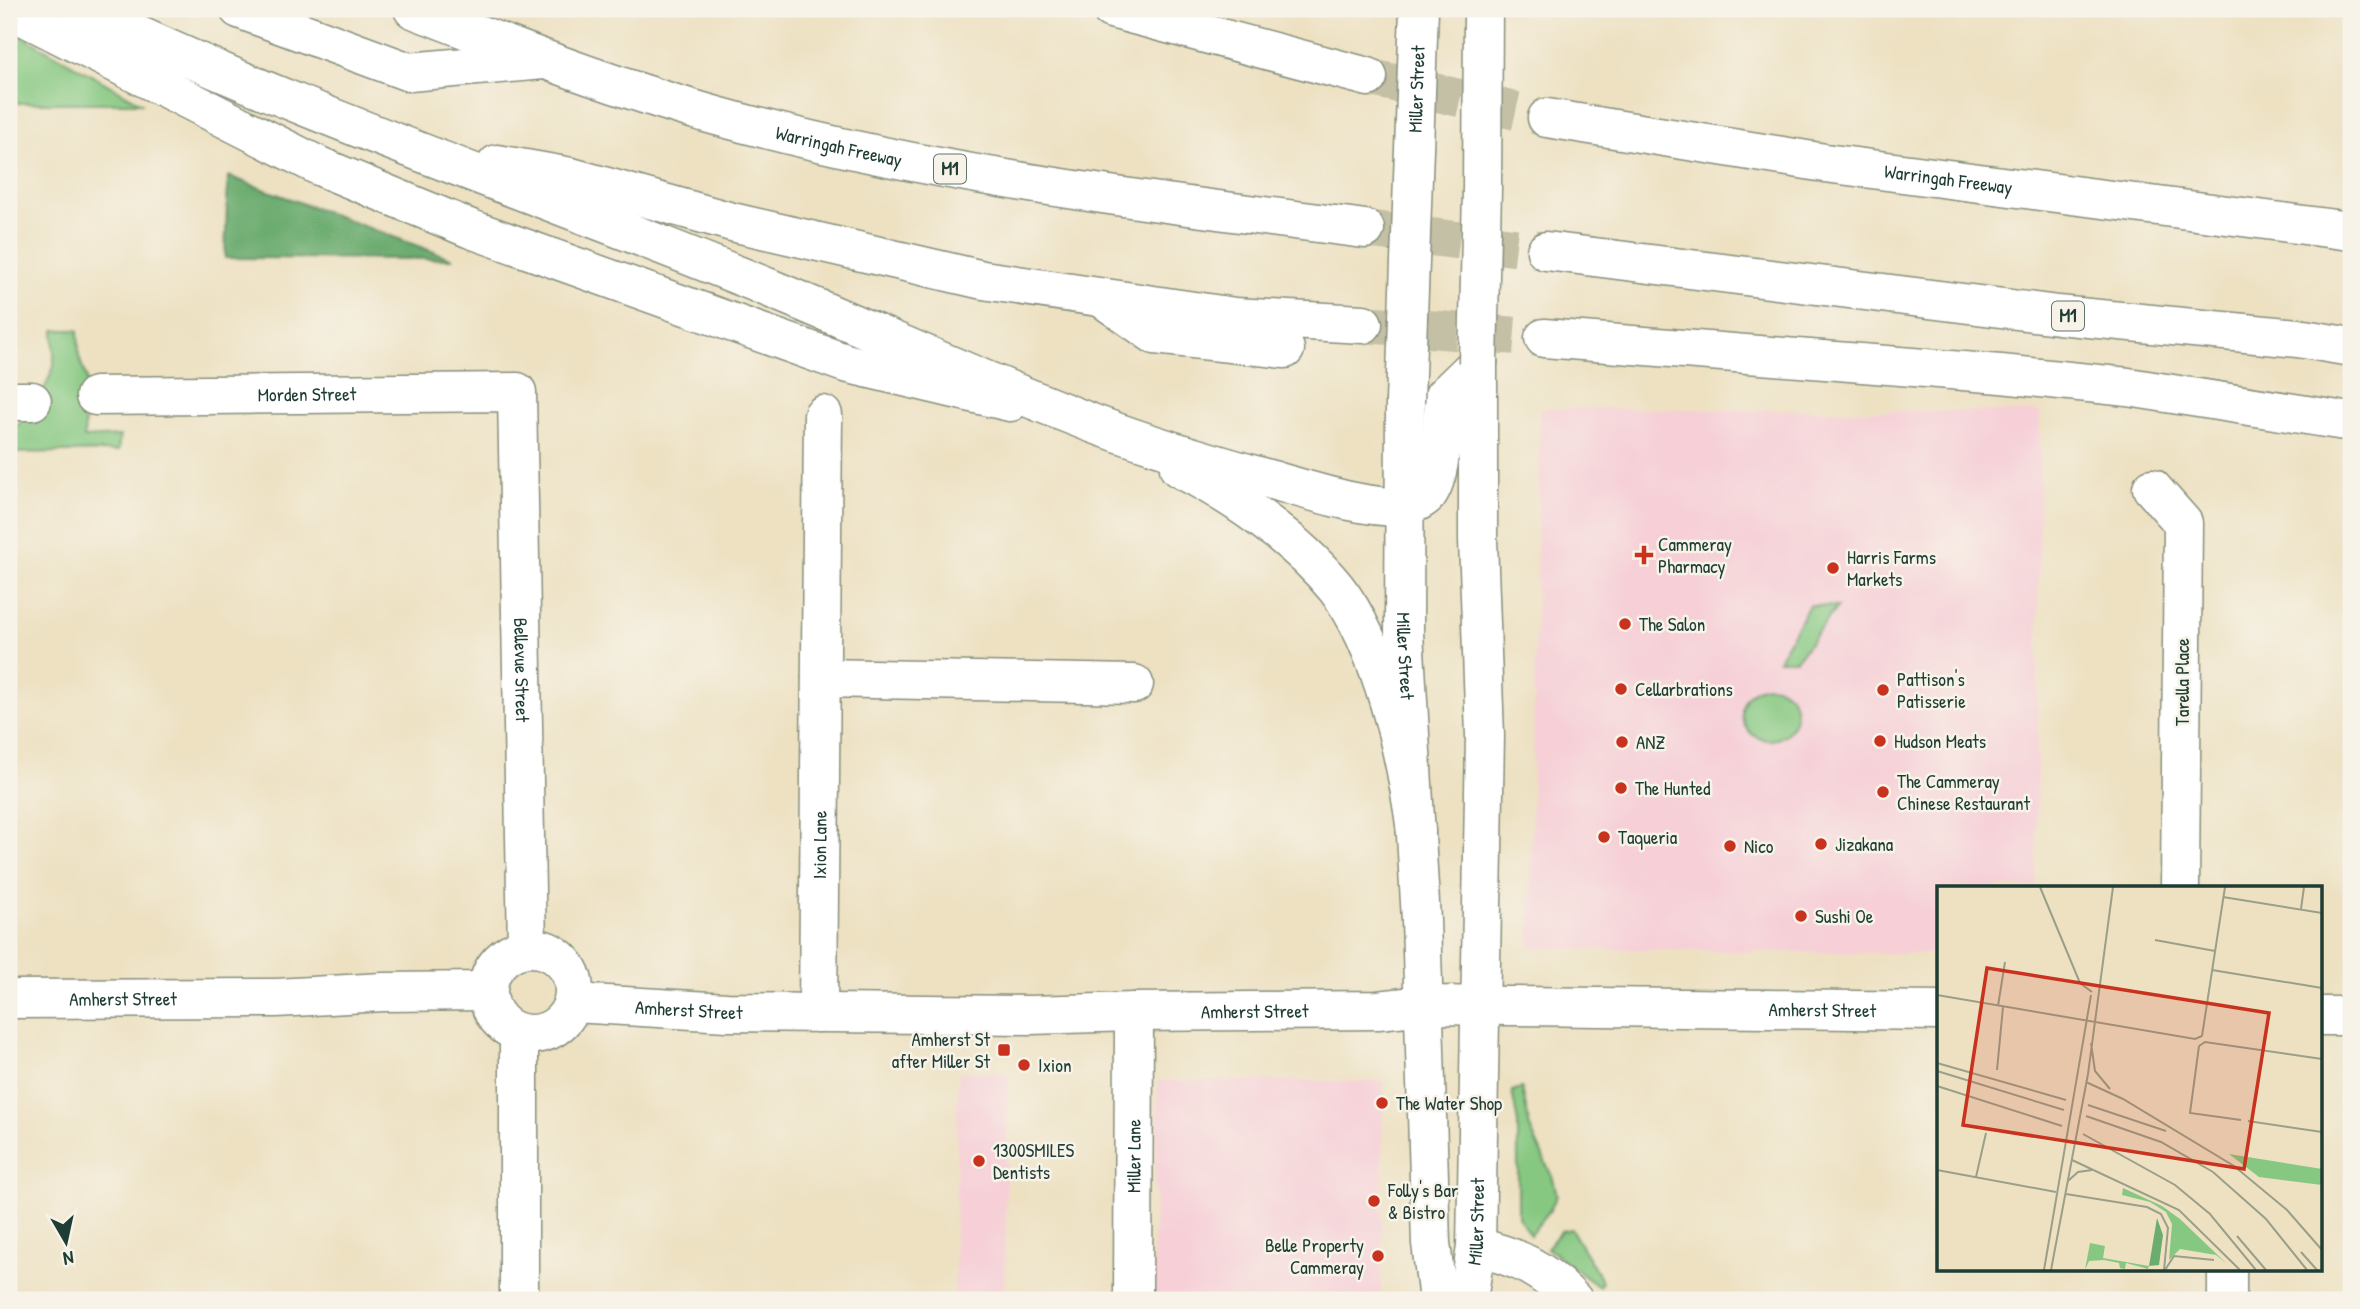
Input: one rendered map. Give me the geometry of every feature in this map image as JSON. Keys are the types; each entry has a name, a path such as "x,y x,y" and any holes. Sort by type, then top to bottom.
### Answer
{"main road":[{"path":"9,9 319,166 471,229 845,363 1080,418 1289,485 1364,503 1404,507 1418,502 1427,495 1435,479 1461,401"},
{"path":"82,9 239,80 405,148 772,289 1080,418 1195,477 1239,503 1319,569 1349,609 1370,649 1390,708 1410,785 1416,831"},
{"path":"239,9 409,72 544,60"},
{"name":"Warringah Freeway","path":"412,9 544,60 713,115 890,157 1070,190 1365,229"},
{"path":"1111,9 1368,77"},
{"name":"Miller Street","path":"1419,9 1405,402 1404,633 1424,1005 1431,1243 1438,1300"},
{"name":"Miller Street","path":"1468,1300 1476,1247 1485,724 1478,540 1461,401 1478,363 1483,9"},
{"name":"Warringah Freeway","path":"1547,118 1825,163 2351,231"},
{"path":"405,148 570,177 732,222 983,280 1235,317 1363,324"},
{"name":"M1","path":"1546,251 2058,315 2298,338 2351,346"},
{"path":"1102,298 1155,335 1285,349"},
{"path":"1545,338 2128,387 2351,422"},
{"name":"Morden Street","path":"95,396 517,391"},
{"name":"Bellevue Street","path":"517,391 527,948"},
{"name":"Ixion Lane","path":"818,1013 822,415"},
{"name":"Tarella Place","path":"2152,488 2183,523 2180,886"},
{"path":"821,678 1134,684"},
{"path":"527,948 549,951 562,960 574,981 573,1003 562,1022 549,1031 534,1035 519,1033 506,1027 496,1017 488,990 490,976 496,965 513,951 527,948"},
{"name":"Amherst Street","path":"9,999 275,998 488,990"},
{"name":"Amherst Street","path":"573,1003 727,1012 1030,1015 1357,1011 1424,1005 1937,1011"},
{"name":"Miller Lane","path":"1133,1300 1134,1012"},
{"path":"2322,1016 2351,1016"},
{"path":"519,1033 519,1300"},
{"path":"1476,1247 1525,1262 1551,1278 1573,1300"},
{"path":"2227,1270 2227,1300"}],"shaded area":[{"path":"1540,408 2040,412 2036,886 1937,886 1937,954 1529,948"},
{"path":"958,1072 1008,1073 1004,1300 954,1300"},
{"path":"1158,1081 1383,1081 1381,1300 1152,1300"}],"green space":[{"path":"9,29 141,103 9,103"},
{"path":"228,176 453,259 225,258"},
{"path":"54,330 78,330 79,357 87,380 84,438 120,436 118,451 9,453 9,440 14,430 42,395 54,366"},
{"path":"1809,605 1837,607 1796,660 1778,660"},
{"path":"1769,686 1788,694 1796,713 1788,732 1769,740 1750,732 1742,713 1750,694"},
{"path":"1522,1088 1530,1128 1553,1179 1557,1195 1550,1210 1530,1235 1518,1216 1518,1123 1512,1091"},
{"path":"1571,1229 1602,1281 1599,1287 1547,1248 1561,1231"}],"tunnel":[{"path":"1368,77 1547,118"},
{"path":"1365,229 1546,251"},
{"path":"1363,324 1544,338"}],"place":[{"name":"Cammeray Pharmacy","path":"1644,555"},
{"name":"Harris Farms Markets","path":"1833,568"},
{"name":"The Salon","path":"1625,624"},
{"name":"Cellarbrations","path":"1621,689"},
{"name":"Pattison's Patisserie","path":"1883,690"},
{"name":"Hudson Meats","path":"1880,741"},
{"name":"ANZ","path":"1622,742"},
{"name":"The Hunted","path":"1621,788"},
{"name":"The Cammeray Chinese Restaurant","path":"1883,792"},
{"name":"Taqueria","path":"1604,837"},
{"name":"Jizakana","path":"1821,844"},
{"name":"Nico","path":"1730,846"},
{"name":"Sushi Oe","path":"1801,916"},
{"name":"Amherst St after Miller St","path":"1004,1050"},
{"name":"Ixion","path":"1024,1065"},
{"name":"The Water Shop","path":"1382,1103"},
{"name":"1300SMILES Dentists","path":"979,1161"},
{"name":"Folly's Bar & Bistro","path":"1374,1201"},
{"name":"Belle Property Cammeray","path":"1378,1256"}]}
